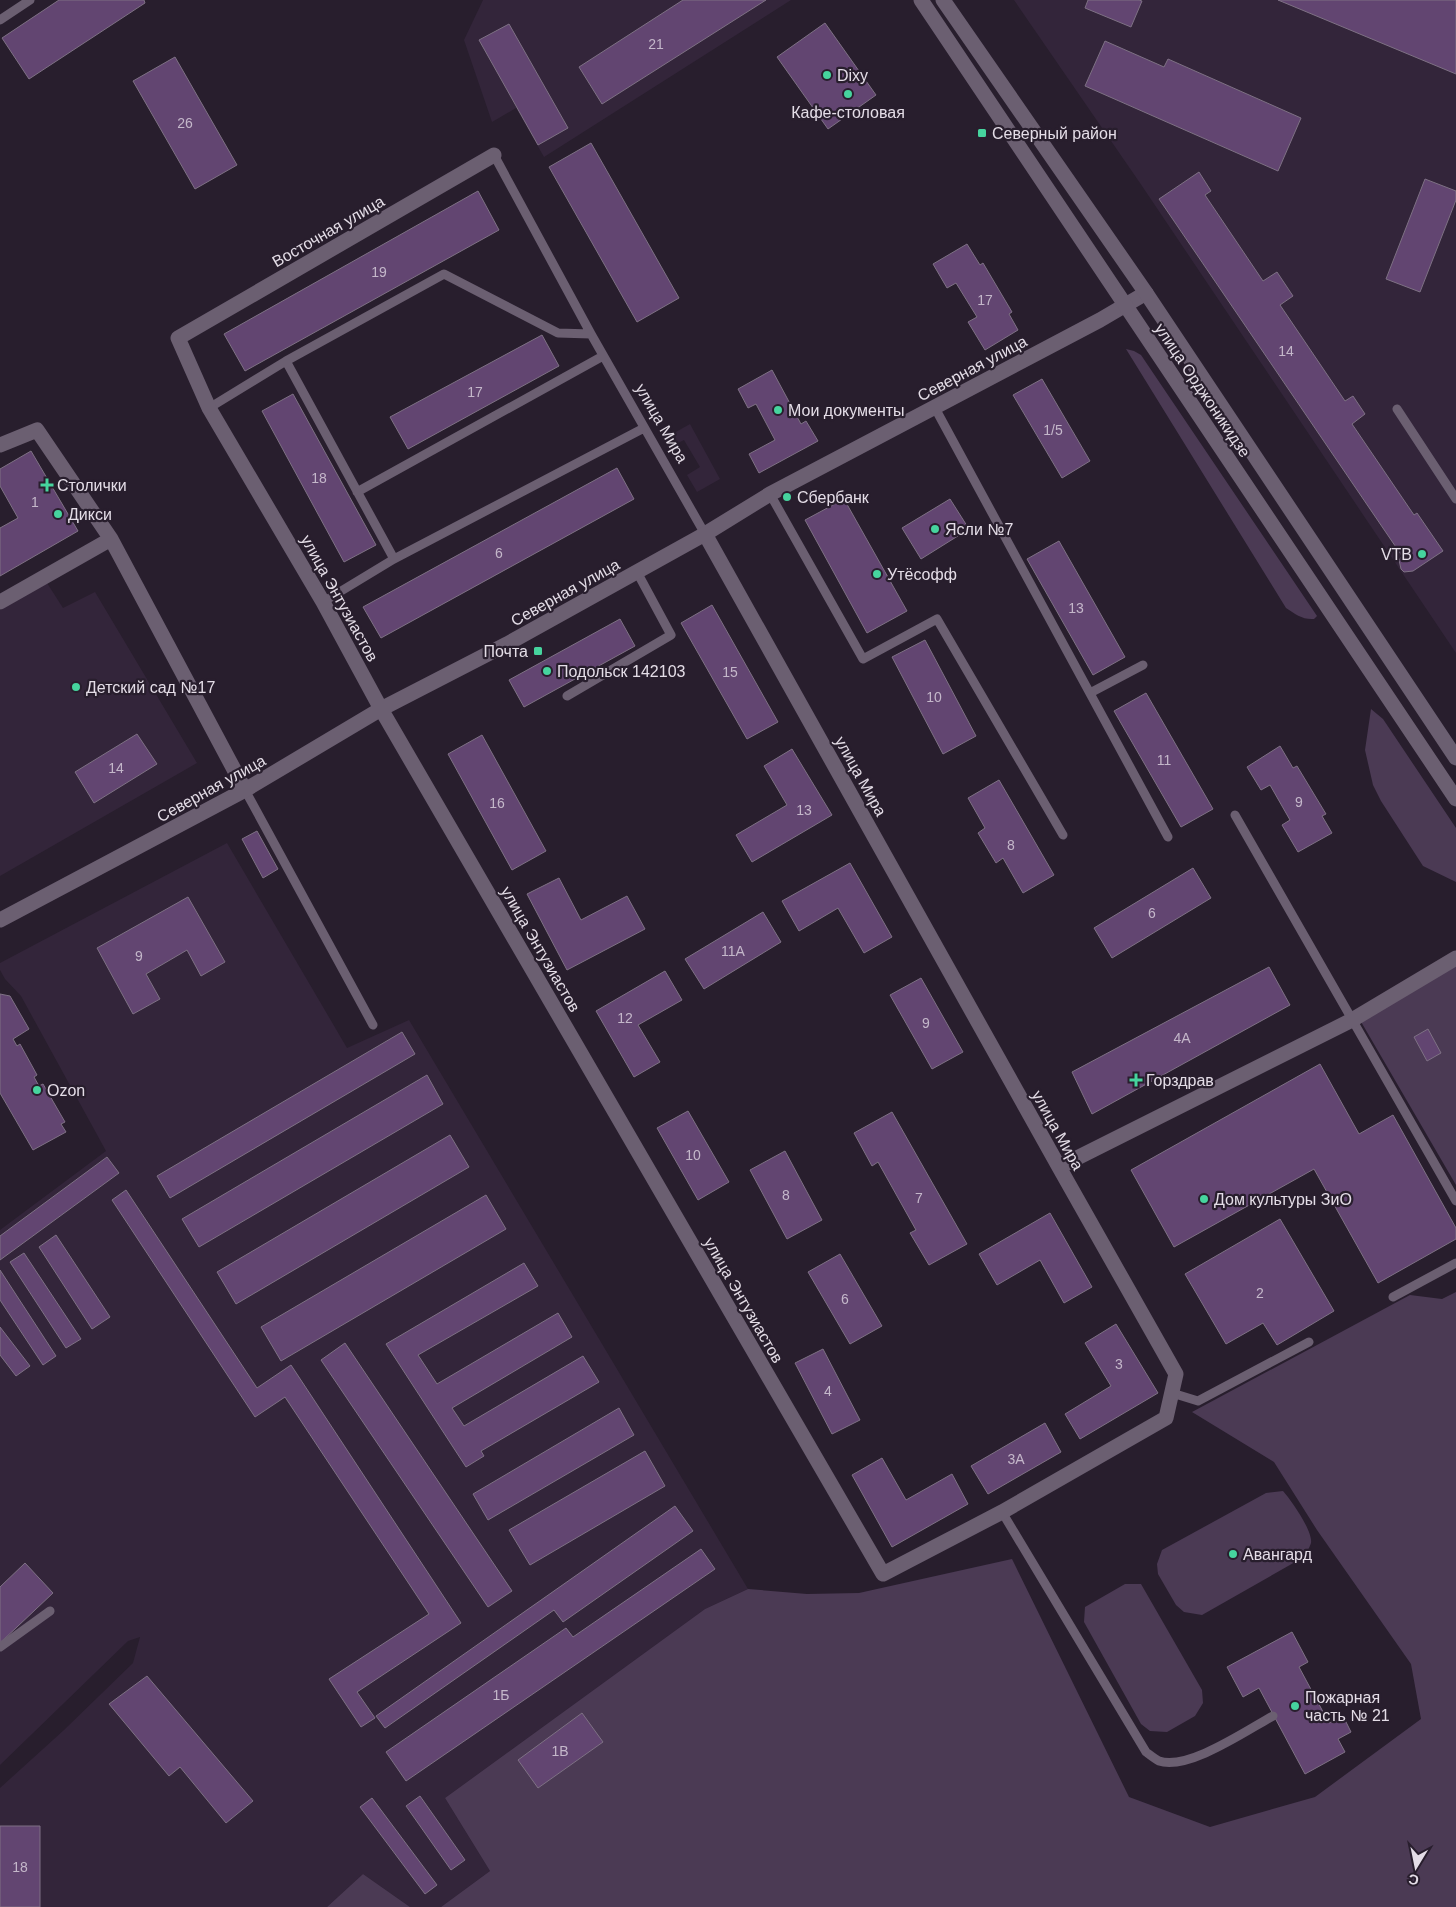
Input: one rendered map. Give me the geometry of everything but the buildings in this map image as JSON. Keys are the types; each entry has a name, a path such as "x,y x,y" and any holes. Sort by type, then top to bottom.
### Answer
{"street":[{"name":"улица Орджоникидзе","path":"921,0 1456,799"},
{"name":"улица Орджоникидзе","path":"943,0 1146,293 1456,758"},
{"name":"Восточная улица","path":"178,338 494,155"},
{"name":"Северная улица","path":"0,920 245,790 382,709 507,644 705,534 770,494 1100,320 1146,293"},
{"name":"улица Энтузиастов","path":"178,338 209,408 323,602 382,709 883,1574 1002,1512"},
{"path":"0,446 37,430 111,539 245,790"},
{"name":"улица Мира","path":"705,534 1176,1374 1166,1418 1002,1512"},
{"path":"0,602 111,539"},
{"path":"1059,1167 1352,1020 1456,958"}],"lane":[{"path":"0,20 30,0"},
{"name":"улица Мира","path":"494,155 603,356 705,534"},
{"path":"209,408 286,361 444,274 558,333 591,334"},
{"path":"357,492 603,356"},
{"path":"286,361 394,559"},
{"path":"935,408 1168,837"},
{"path":"1397,409 1456,500"},
{"path":"323,602 394,559 644,428"},
{"path":"770,494 864,659 937,619 1063,835"},
{"path":"567,696 671,635 636,572"},
{"path":"1090,693 1143,665"},
{"path":"245,790 373,1025"},
{"path":"1235,815 1456,1201"},
{"path":"1393,1296 1456,1263"},
{"path":"1172,1393 1198,1401 1308,1342"},
{"path":"1002,1512 1146,1752 1158,1761 1179,1763 1198,1757 1274,1716"},
{"path":"0,1647 50,1611"}],"shaded area":[{"path":"483,0 791,0 544,157 516,108 492,122 464,40"},
{"path":"1014,0 1456,0 1456,653 1140,183"},
{"path":"1126,349 1141,355 1317,616 1314,619 1303,618 1286,608"},
{"path":"690,424 720,479 697,492 687,475 700,467 684,440 672,446 667,437"},
{"name":"Детский сад №17","path":"47,583 63,608 95,592 197,763 0,876 0,610"},
{"path":"1371,709 1383,719 1456,828 1456,882 1423,866 1381,801 1373,785 1365,750"},
{"path":"227,843 347,1048 409,1020 748,1589 705,1609 445,1798 490,1871 441,1907 410,1907 363,1874 327,1907 0,1907 0,1788 64,1730 133,1663 140,1637 128,1641 0,1765 0,1230 106,1151 21,996 5,979 0,970 0,963"},
{"path":"1456,963 1456,1185 1360,1020"},
{"path":"1456,1292 1456,1907 441,1907 490,1871 445,1798 705,1609 748,1589 807,1594 859,1593 1012,1559 1129,1797 1210,1827 1315,1797 1421,1719 1411,1664 1317,1530 1274,1462 1192,1412 1410,1295 1442,1299"},
{"name":"Авангард","path":"1283,1491 1309,1531 1311,1543 1304,1557 1202,1615 1184,1612 1176,1605 1158,1574 1157,1564 1162,1550 1266,1493"},
{"path":"1125,1584 1141,1584 1202,1690 1203,1703 1195,1716 1167,1732 1150,1731 1141,1724 1084,1622 1085,1607"},
{"path":"363,1874 410,1907 327,1907"}],"place":[{"name":"Dixy","path":"827,75"},
{"name":"Кафе-столовая","path":"848,94"},
{"name":"Северный район","path":"982,133"},
{"name":"Мои документы","path":"778,410"},
{"name":"Столички","path":"47,485"},
{"name":"Сбербанк","path":"787,497"},
{"name":"Дикси","path":"58,514"},
{"name":"Ясли №7","path":"935,529"},
{"name":"VTB","path":"1422,554"},
{"name":"Утёсофф","path":"877,574"},
{"name":"Почта","path":"538,651"},
{"name":"Подольск 142103","path":"547,671"},
{"name":"Детский сад №17","path":"76,687"},
{"name":"Горздрав","path":"1136,1080"},
{"name":"Ozon","path":"37,1090"},
{"name":"Дом культуры ЗиО","path":"1204,1199"},
{"name":"Авангард","path":"1233,1554"},
{"name":"Пожарная часть № 21","path":"1295,1706"}]}
